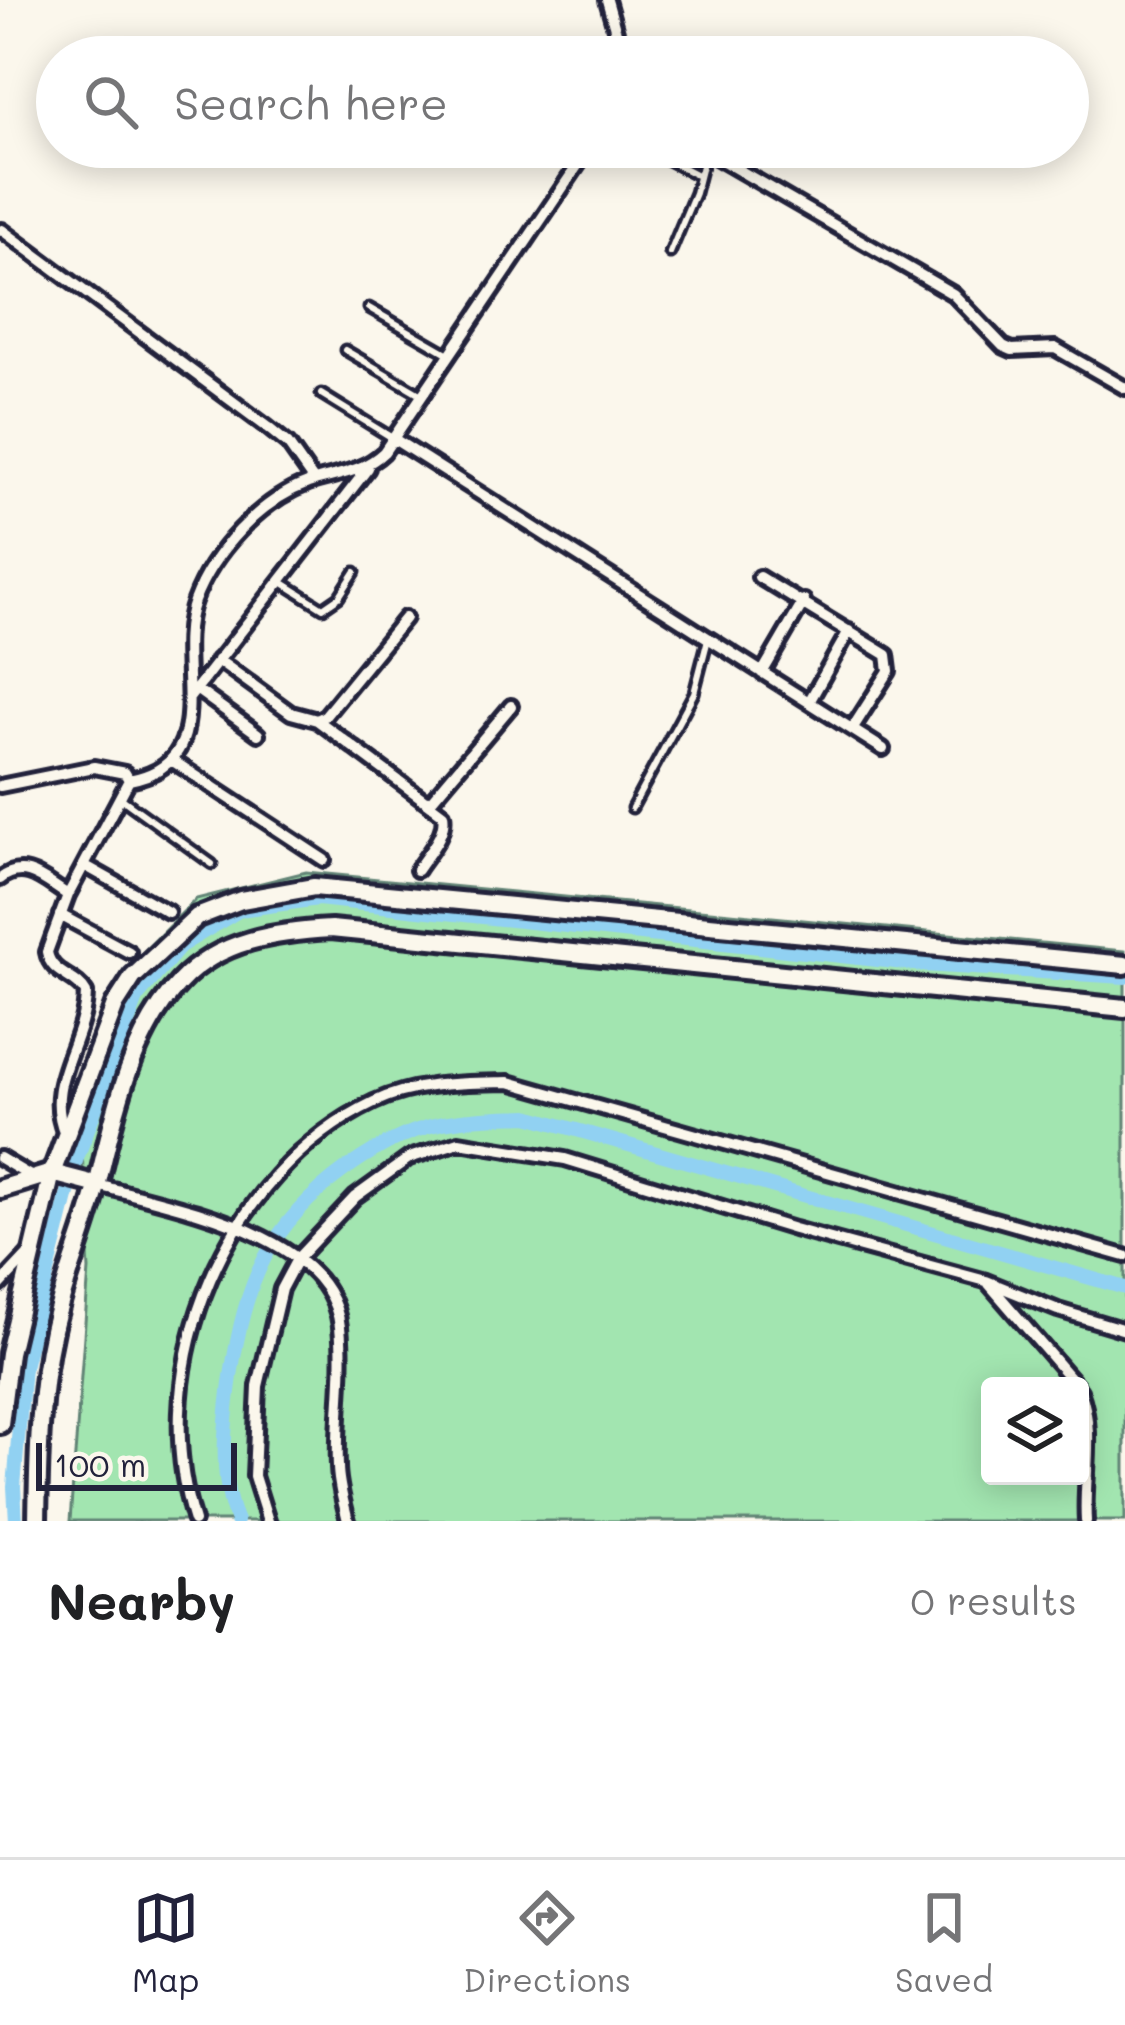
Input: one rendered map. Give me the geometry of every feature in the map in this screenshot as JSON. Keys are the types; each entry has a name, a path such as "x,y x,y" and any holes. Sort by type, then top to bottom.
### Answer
{"street":[{"path":"607,0 617,36"},
{"path":"193,693 394,439 576,168"},
{"path":"735,168 953,294 1004,346 1012,350 1054,348 1125,388"},
{"path":"2,230 278,436 314,481"},
{"path":"394,439 883,749"},
{"path":"129,780 163,771 182,746 193,693 187,630 208,572 262,509 291,489 370,465"},
{"path":"759,577 881,651 891,662 852,729"},
{"path":"762,673 804,602"},
{"path":"317,720 405,618"},
{"path":"809,702 849,631"},
{"path":"218,660 291,712 317,720 443,814 445,825 417,870"},
{"path":"193,693 258,734"},
{"path":"430,802 511,706"},
{"path":"173,761 324,860"},
{"path":"0,786 94,767 125,773 129,780 68,895 49,942 48,960 86,993 58,1087 58,1117 66,1137"},
{"path":"84,866 168,912"},
{"path":"0,879 13,869 22,869 68,895"},
{"path":"0,1424 9,1353 33,1250 66,1137 116,1005 133,977 175,934 197,917 241,899 314,887 1125,965"},
{"path":"60,915 129,952"},
{"path":"38,1521 38,1439 52,1333 117,1108 159,1008 203,962 247,941 331,929 1125,1008"},
{"path":"194,1521 178,1438 188,1354 213,1272 235,1226 316,1136 376,1100 432,1084 508,1082 1125,1256"},
{"path":"268,1521 254,1476 258,1386 280,1289 293,1256 373,1184 410,1158 459,1142 565,1160 986,1281 1125,1330"},
{"path":"0,1159 32,1177"},
{"path":"0,1189 56,1174 250,1229 293,1256 332,1300 340,1325 338,1472 348,1521"},
{"path":"0,1286 33,1250"},
{"path":"986,1281 1068,1377"},
{"path":"1085,1485 1086,1521"}],"lane":[{"path":"684,168 699,176"},
{"path":"670,253 700,168"},
{"path":"369,308 451,355"},
{"path":"345,350 423,396"},
{"path":"321,394 394,439"},
{"path":"280,580 323,608 331,605 356,572"},
{"path":"632,808 694,693 708,639"},
{"path":"122,799 212,865"}],"green space":[{"path":"306,872 1125,951 1125,1521 70,1521 89,1270 78,1084 124,971 196,899"}],"waterway":[{"path":"16,1521 14,1487 24,1367 76,1161 138,996 182,945 240,910 318,899 923,965 1125,977"},
{"path":"237,1521 225,1469 227,1412 244,1312 265,1258 279,1234 320,1189 371,1152 426,1127 528,1116 1125,1288"}]}
